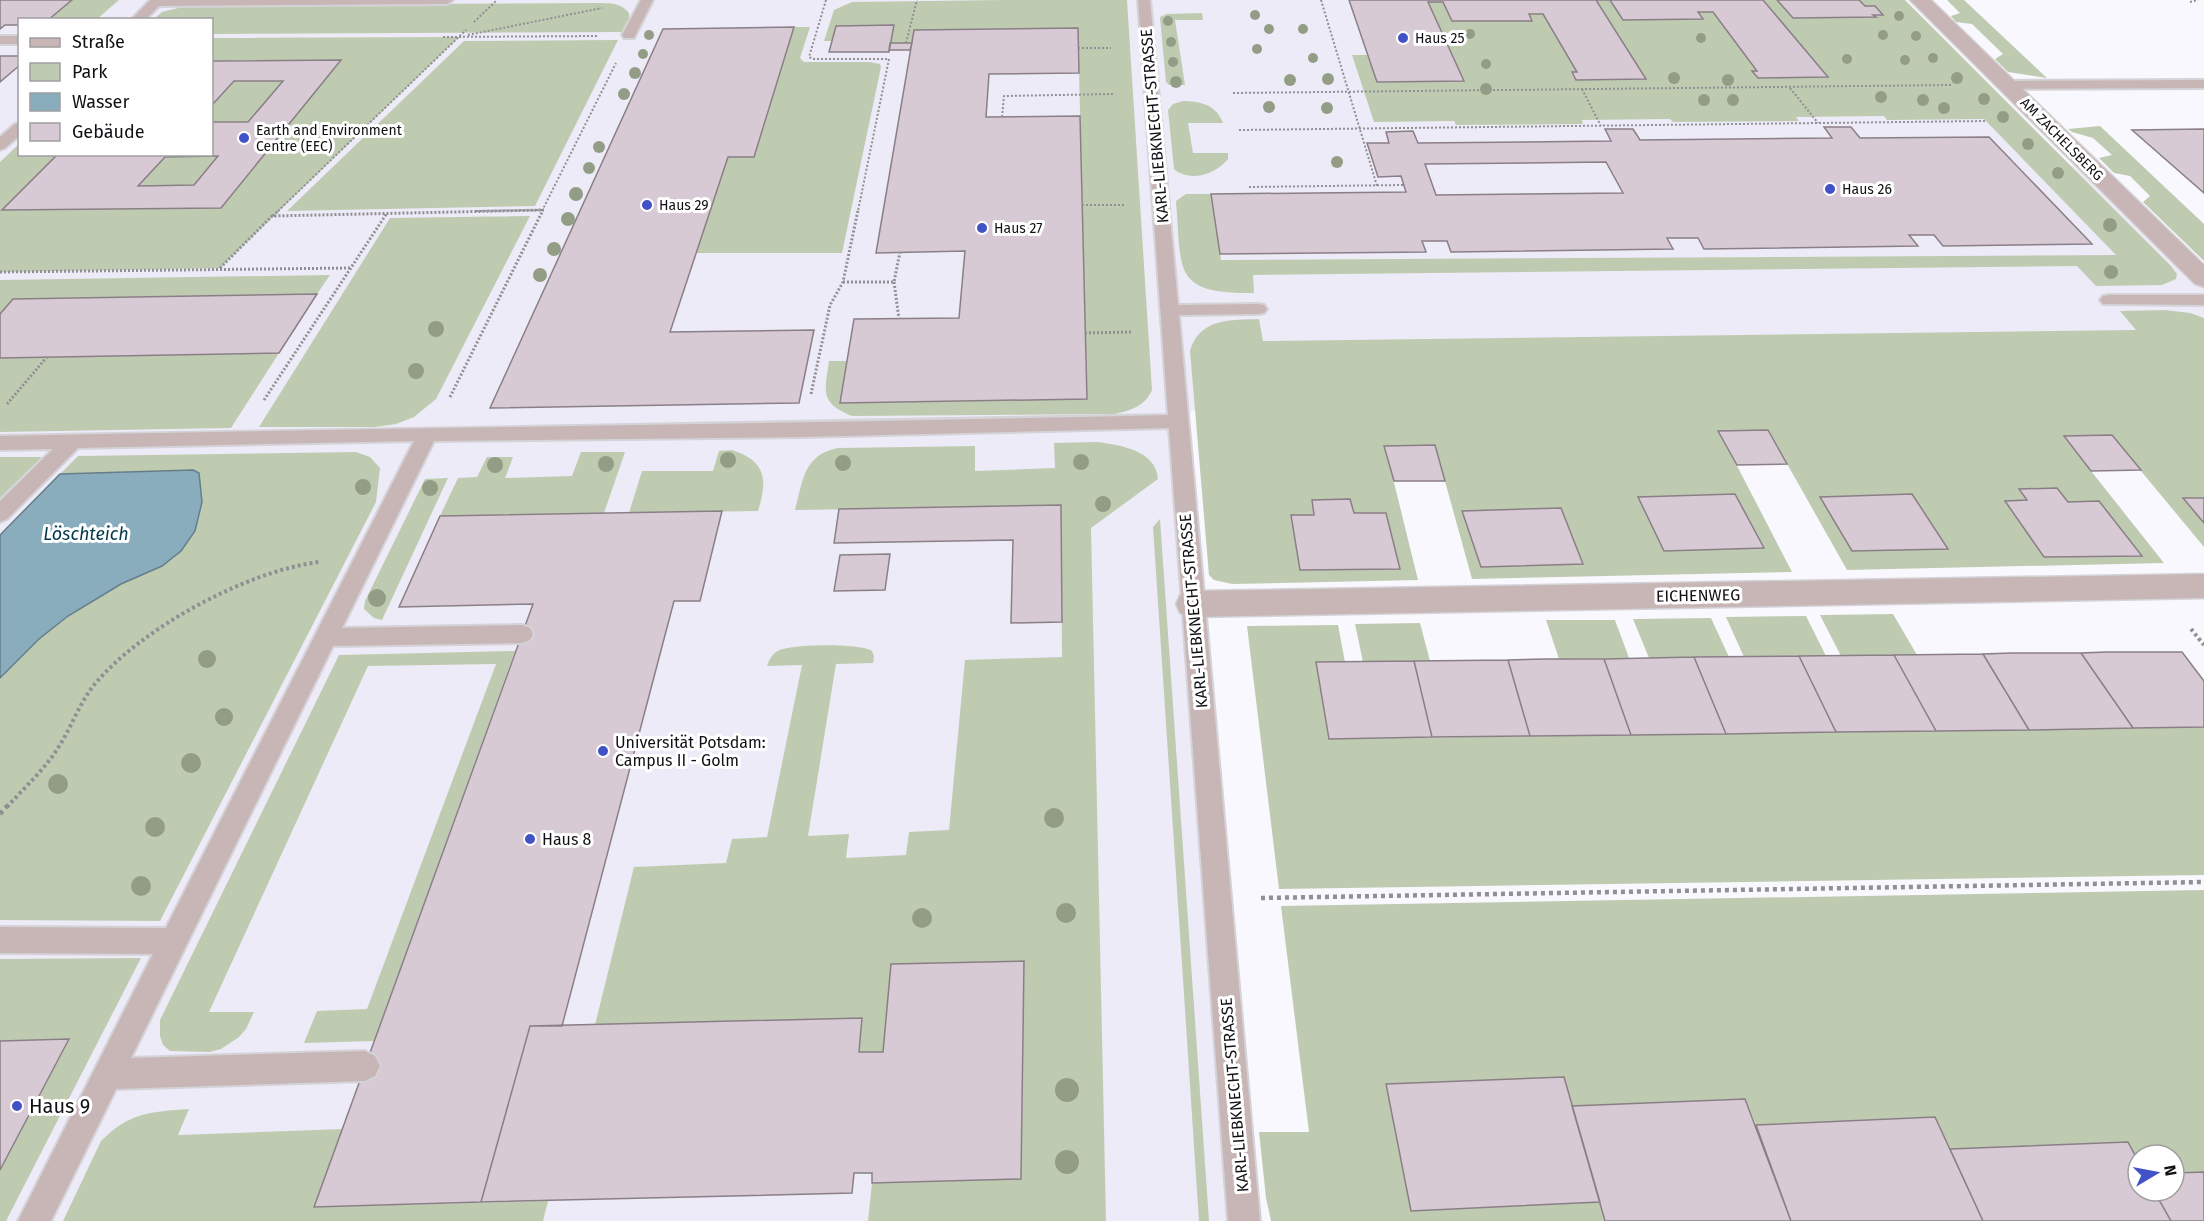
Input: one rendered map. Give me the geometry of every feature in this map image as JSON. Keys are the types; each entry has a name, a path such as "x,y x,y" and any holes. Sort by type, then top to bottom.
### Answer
{"street":[{"name":"AM ZACHELSBERG","path":"1920,0 2204,279"},
{"name":"EICHENWEG","path":"1192,604 2204,586"}],"lane":[{"path":"139,18 157,1 447,0"},
{"path":"629,36 647,0"},
{"name":"KARL-LIEBKNECHT-STRASSE","path":"1144,0 1244,1221"},
{"path":"0,40 18,40"},
{"path":"2007,85 2204,84"},
{"path":"0,145 18,129"},
{"path":"2109,300 2204,300"},
{"path":"1169,310 1258,309"},
{"path":"0,443 428,434 803,430 1178,421"},
{"path":"34,1221 428,434"},
{"path":"0,514 72,442"},
{"path":"326,637 522,634"},
{"path":"0,940 175,941"},
{"path":"108,1074 365,1066"}],"path":[{"path":"474,22 497,0"},
{"path":"803,430 830,306 843,282 889,59 813,59 808,57 826,0"},
{"path":"906,43 917,0"},
{"path":"1321,0 1377,186"},
{"path":"2190,2 2198,0"},
{"path":"459,37 609,7"},
{"path":"220,268 466,30"},
{"path":"428,434 447,405 629,36"},
{"path":"1233,93 2007,85"},
{"path":"1789,87 1818,123"},
{"path":"1582,89 1601,126"},
{"path":"1002,117 1004,96 1152,94"},
{"path":"1239,130 1986,120 1991,126"},
{"path":"1249,187 1403,185"},
{"path":"272,216 544,210"},
{"path":"239,438 387,213"},
{"path":"899,319 894,282 900,252"},
{"path":"0,272 352,268"},
{"path":"843,282 894,282"},
{"path":"1085,333 1170,332"},
{"path":"7,405 47,357"},
{"path":"0,814 50,759 68,731 79,707 106,671 175,620 235,586 266,573 368,554"},
{"path":"1218,898 2204,882"}],"shaded area":[{"name":"Universität Potsdam: Campus II - Golm","path":"0,0 1888,0 2005,119 2137,212 2204,279 2204,367 1214,395 1178,421 1244,1221 0,1221"}],"green space":[{"path":"72,0 119,0 98,18 50,18"},
{"path":"1127,0 1152,390 1146,400 1137,406 1115,414 852,416 841,411 829,401 826,380 829,361 847,361 840,403 1087,399 1078,28 914,30 912,43 890,43 893,25 837,26 832,41 824,41 834,10 852,2"},
{"path":"1596,0 1610,0 1623,20 1702,19 1698,12 1713,12 1757,71 1753,71 1758,78 1828,77 1763,0 1777,0 1793,18 1875,17 1873,15 1882,14 1865,6 1859,0 1905,0 2171,266 2177,274 2176,279 2162,285 2096,286 2077,266 1253,275 1254,293 1208,289 1194,283 1186,274 1181,261 1176,201 1186,194 1211,194 1221,260 2116,255 1984,119 1887,120 1884,116 1796,117 1799,121 1582,120 1583,124 1456,125 1454,121 1374,122 1352,55 1367,55 1377,82 1463,81 1428,2 1443,2 1452,21 1532,21 1529,14 1543,14 1577,72 1572,73 1576,80 1645,79"},
{"path":"1947,0 1964,0 2047,78 2008,72 1995,59 2003,54 1972,24 1956,22 1951,16 1960,13"},
{"path":"599,3 619,5 629,13 629,19 622,32 213,34 213,18 155,18 162,12 190,5"},
{"path":"1202,13 1203,20 1175,20 1185,85 1169,85 1166,82 1160,17 1167,14"},
{"path":"794,27 810,27 800,58 804,62 870,62 880,64 881,67 842,253 696,253 728,157 754,156"},
{"path":"459,37 220,268 0,272 0,162 18,145 18,156 213,156 213,38"},
{"path":"618,40 535,206 287,211 464,41"},
{"path":"1183,101 1207,105 1217,112 1223,123 1188,123 1193,153 1228,153 1228,159 1223,164 1202,175 1188,175 1174,169 1168,110 1173,104"},
{"path":"2100,126 2204,224 2204,261 2143,202 2150,196 2130,176 2114,173 2099,158 2112,155 2093,138 2068,129"},
{"path":"530,216 436,399 414,417 396,424 375,427 259,427 390,218"},
{"path":"330,275 317,294 14,299 0,314 0,280"},
{"path":"2165,310 2190,313 2204,318 2204,547 2112,436 2091,471 2164,563 1847,570 1768,430 1719,431 1792,572 1472,579 1435,445 1385,446 1418,580 1232,584 1214,580 1209,575 1190,351 1194,340 1201,332 1217,323 1259,319 1263,341 2136,330 2120,311"},
{"path":"279,353 231,428 0,432 0,358"},
{"path":"1097,442 1126,447 1144,455 1156,469 1158,479 1091,528 1106,1221 868,1221 872,1183 1021,1179 1024,961 891,964 883,1052 859,1052 862,1018 595,1025 634,867 726,863 732,839 767,837 802,665 767,666 776,652 796,647 825,645 865,648 872,651 874,656 873,663 836,664 808,836 849,834 846,858 906,855 909,832 949,830 965,660 1062,657 1061,506 795,510 806,471 811,463 826,451 838,448 975,446 975,471 1055,468 1054,443"},
{"path":"732,450 752,460 762,473 763,490 758,511 629,513 642,471 713,471 719,451"},
{"path":"356,452 370,457 380,468 376,502 160,921 0,920 0,535 78,456"},
{"path":"581,452 625,452 604,513 440,516 458,478 477,477 487,457 513,457 505,478 572,476"},
{"path":"0,457 42,457 0,498"},
{"path":"448,478 382,620 374,618 364,609 365,601 425,479"},
{"path":"1160,519 1209,1221 1199,1221 1153,527"},
{"path":"1893,614 1917,655 1841,656 1820,615"},
{"path":"1806,616 1826,656 1744,657 1726,617"},
{"path":"1711,618 1729,657 1649,658 1633,619"},
{"path":"1546,620 1615,620 1629,658 1559,659"},
{"path":"1420,623 1430,661 1363,662 1355,624"},
{"path":"1338,625 1345,662 1316,663 1329,739 2204,727 2204,875 1279,889 1247,626"},
{"path":"515,651 374,1041 304,1043 317,1011 367,1009 496,664 368,666 209,1012 254,1012 246,1029 239,1037 221,1049 210,1052 170,1051 163,1045 160,1036 160,1020 339,655"},
{"path":"2204,890 2204,1172 2186,1173 2186,1143 2128,1142 1950,1149 1934,1117 1756,1125 1745,1099 1572,1106 1386,1084 1411,1211 1600,1202 1605,1221 1271,1221 1266,1198 1259,1132 1309,1132 1281,906"},
{"path":"141,958 6,1221 0,1221 0,1170 68,1039 0,1041 0,959"},
{"path":"189,1109 178,1135 343,1129 314,1207 548,1201 543,1221 63,1221 101,1141 112,1131 141,1115"}],"water":[{"name":"Löschteich","path":"193,470 199,473 202,502 195,531 181,551 162,566 121,584 68,616 39,639 0,678 0,535 60,474"}],"building":[{"path":"0,0 72,0 50,18 18,18 18,25 5,25 0,29"},
{"name":"Haus 25","path":"1349,0 1596,0 1646,79 1576,80 1572,72 1577,72 1543,14 1529,14 1532,21 1452,21 1443,2 1428,2 1464,81 1377,82"},
{"path":"1610,0 1763,0 1828,77 1758,78 1752,71 1757,71 1713,12 1698,12 1703,19 1623,20"},
{"path":"1777,0 1859,0 1865,6 1875,6 1883,15 1793,18"},
{"path":"894,25 889,52 829,52 836,26"},
{"name":"Haus 29","path":"794,27 754,157 728,157 670,332 814,330 799,403 490,408 663,29"},
{"name":"Haus 27","path":"1078,28 1079,73 989,74 986,117 1080,116 1087,399 840,403 854,319 959,318 965,251 876,253 914,30"},
{"path":"890,43 912,43 910,50 889,50"},
{"path":"0,56 18,56 18,67 0,82"},
{"name":"Earth and Environment Centre (EEC)","path":"341,60 221,208 2,210 56,156 213,156 213,122 248,122 283,81 234,81 213,104 213,61","holes":["218,156 194,185 138,186 165,157"]},
{"name":"Haus 26","path":"1824,127 1851,127 1860,138 1989,137 2092,244 1943,246 1934,235 1909,235 1918,246 1704,249 1698,238 1667,238 1673,249 1451,252 1447,241 1422,241 1426,252 1220,254 1211,194 1406,192 1401,176 1378,177 1367,143 1389,143 1386,132 1413,131 1418,143 1611,141 1605,129 1633,129 1640,140 1832,138","holes":["1606,162 1623,193 1436,195 1425,164"]},
{"path":"2204,129 2204,193 2132,130"},
{"path":"317,294 279,353 0,358 0,314 13,299"},
{"path":"1768,430 1787,464 1737,465 1718,431"},
{"path":"2112,435 2141,470 2091,471 2064,436"},
{"path":"1435,445 1445,481 1394,481 1384,446"},
{"path":"2057,488 2068,502 2099,501 2142,556 2044,557 2005,501 2027,500 2019,489"},
{"path":"1735,494 1764,548 1664,551 1638,497"},
{"path":"1912,494 1948,549 1852,551 1820,497"},
{"path":"2183,498 2204,498 2204,523"},
{"path":"1350,499 1354,513 1386,513 1400,569 1300,570 1291,515 1314,515 1312,500"},
{"path":"1061,505 1062,622 1011,623 1013,540 834,543 839,509"},
{"path":"1561,508 1583,564 1481,567 1462,511"},
{"name":"Haus 8","path":"722,511 700,601 674,601 562,1026 530,1026 481,1202 314,1207 533,604 399,607 440,516"},
{"path":"890,554 885,590 834,591 840,555"},
{"path":"2182,652 2204,681 2204,727 2133,728 2081,653"},
{"path":"2081,653 2133,728 2029,730 1983,654"},
{"path":"1983,654 2029,730 1936,731 1894,655"},
{"path":"1894,655 1936,731 1836,732 1799,656"},
{"path":"1799,656 1836,732 1726,734 1694,657"},
{"path":"1694,657 1726,734 1631,735 1604,659"},
{"path":"1604,659 1631,735 1530,736 1508,660"},
{"path":"1508,660 1530,736 1432,737 1414,661"},
{"path":"1414,661 1432,737 1329,739 1316,662"},
{"path":"1024,961 1021,1179 872,1183 872,1173 854,1173 852,1193 481,1202 530,1026 862,1018 859,1052 883,1052 891,964"},
{"name":"Haus 9","path":"69,1039 0,1170 0,1041"},
{"path":"1564,1077 1600,1202 1411,1211 1386,1084"},
{"path":"1745,1099 1791,1221 1605,1221 1572,1106"},
{"path":"1935,1117 1983,1221 1791,1221 1756,1125"},
{"path":"2128,1142 2126,1143 2126,1203 2161,1203 2171,1221 1983,1221 1950,1149"},
{"path":"2204,1172 2204,1221 2171,1221 2161,1203 2186,1203 2186,1173"}],"place":[{"name":"Haus 25","path":"1403,38"},
{"name":"Earth and Environment Centre (EEC)","path":"244,138"},
{"name":"Haus 26","path":"1830,189"},
{"name":"Haus 29","path":"647,205"},
{"name":"Haus 27","path":"982,228"},
{"name":"Universität Potsdam: Campus II - Golm","path":"603,751"},
{"name":"Haus 8","path":"530,839"},
{"name":"Haus 9","path":"17,1106"}]}
